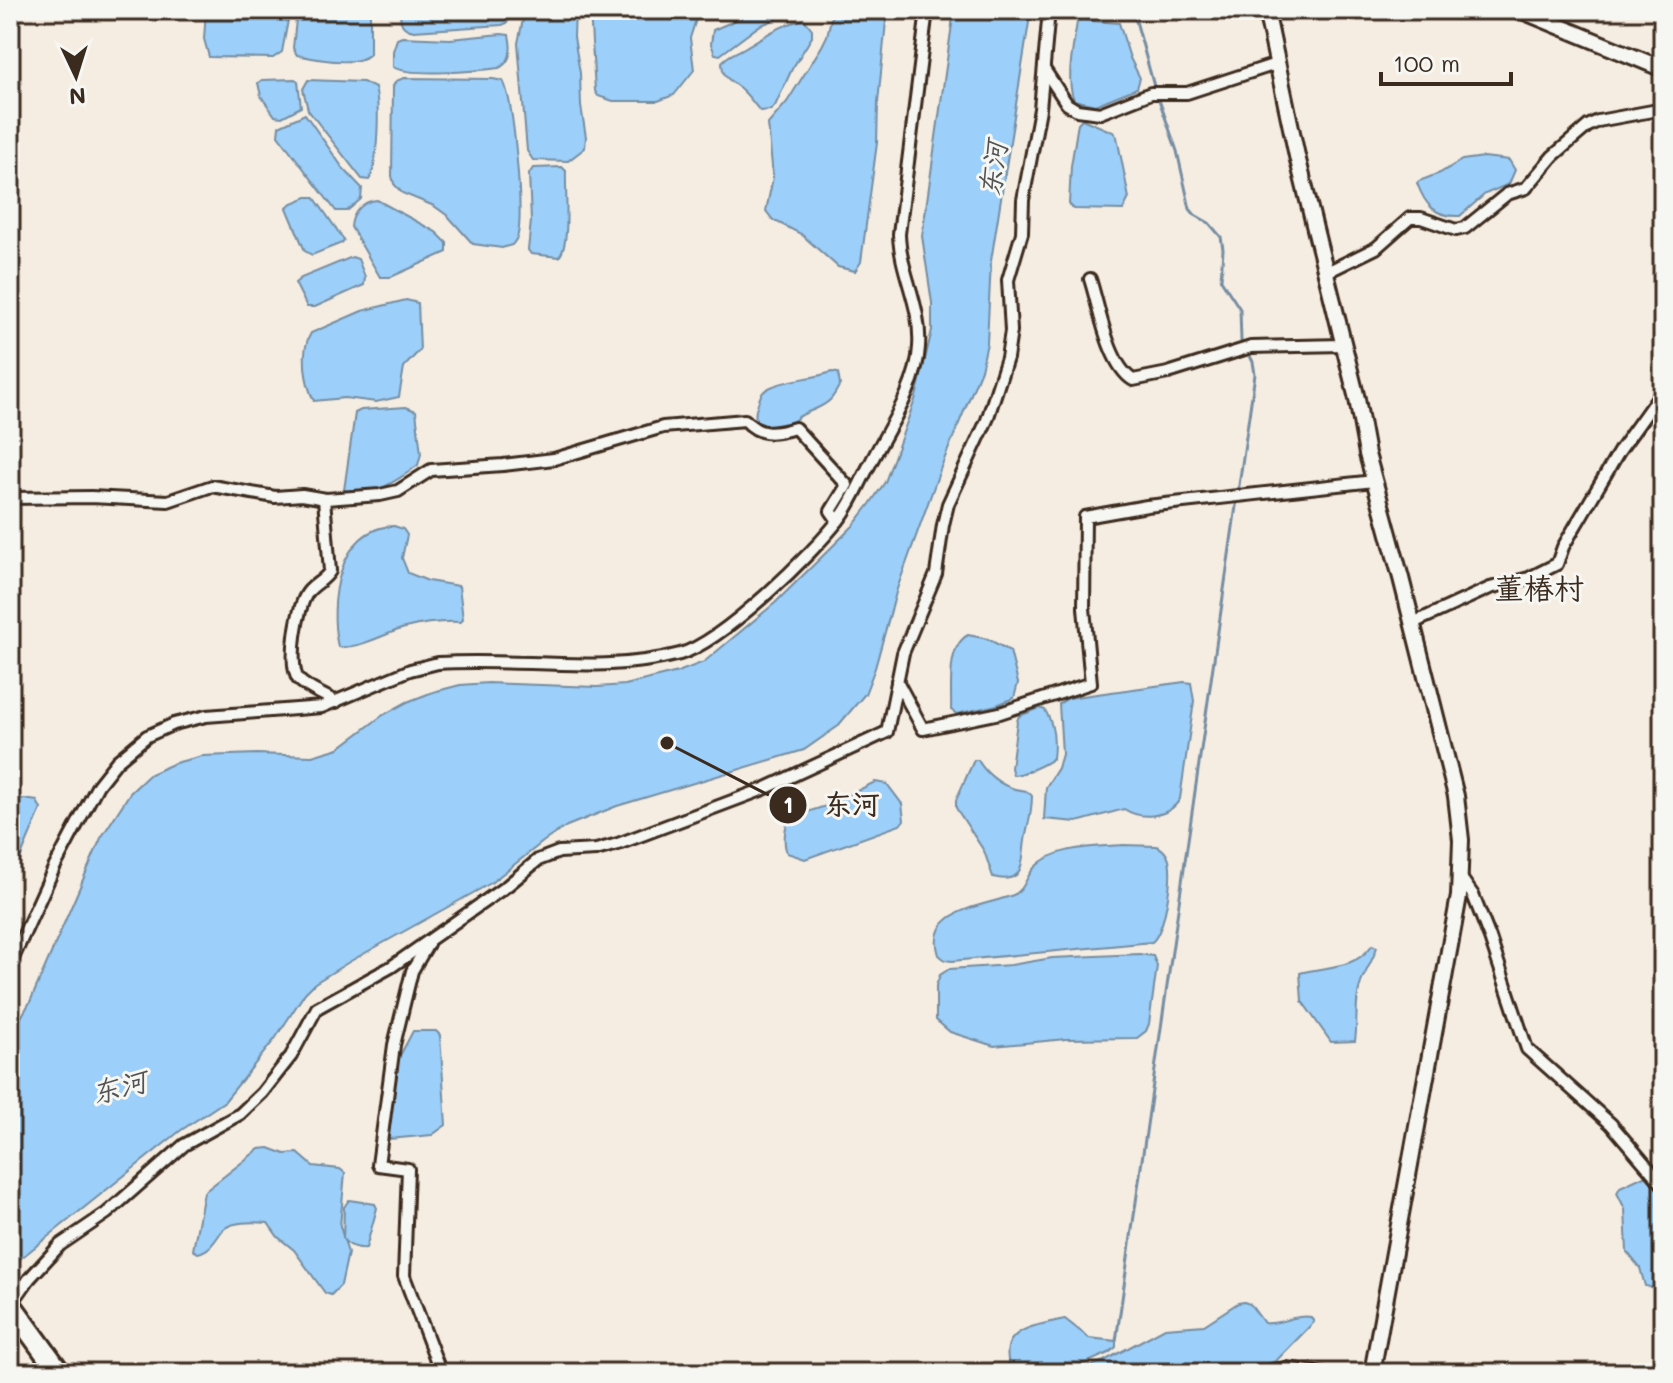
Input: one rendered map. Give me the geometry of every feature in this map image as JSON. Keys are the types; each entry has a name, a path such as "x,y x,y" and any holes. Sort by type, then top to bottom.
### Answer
{"highway":[{"path":"10,1305 60,1373"}],"street":[{"path":"10,965 54,868 98,785 117,761 156,731 206,716 304,710 336,702 410,670 438,663 608,666 665,657 696,648 716,636 804,557 838,521 851,502 906,394 918,358 918,312 899,234 927,10"},
{"path":"10,1305 60,1245 107,1213 184,1145 240,1114 262,1093 291,1056 317,1008 368,981 430,940 538,860 559,852 596,850 618,844 764,789 836,754 881,737 889,728 907,638 936,574 948,504 987,420 1007,358 1011,331 1008,280 1022,233 1025,188 1040,109 1049,10"},
{"path":"1266,10 1374,481 1456,796 1461,840 1461,878 1372,1373"},
{"path":"1520,10 1663,69"},
{"path":"1043,67 1063,101 1088,113 1100,113 1157,93 1187,93 1276,64"},
{"path":"1327,272 1376,248 1410,218 1421,218 1456,230 1465,228 1507,194 1526,188 1553,156 1593,123 1663,109"},
{"path":"1090,279 1106,333 1121,367 1130,378 1137,380 1246,349 1344,345"},
{"path":"1413,623 1490,588 1529,578 1557,564 1563,547 1620,450 1663,390"},
{"path":"10,498 91,497 168,501 212,486 275,497 302,495 324,499 389,494 431,470 554,459 663,427 745,420 762,433 795,428 813,447 847,485 831,511 838,521"},
{"path":"897,681 923,729 1000,713 1091,683 1084,608 1085,517 1147,506 1374,481"},
{"path":"324,499 330,571 308,592 301,606 294,664 296,675 302,682 336,702"},
{"path":"1461,878 1473,895 1490,938 1527,1049 1611,1124 1663,1185"},
{"path":"430,940 412,971 394,1045 378,1165 408,1169 404,1276 407,1291 441,1373"},
{"path":"1256,1373 1286,1368 1322,1373"}],"water":[{"path":"206,10 290,10 282,52 273,58 209,57 204,39"},
{"path":"297,10 370,10 370,54 346,62 297,55 293,48"},
{"path":"400,10 513,10 507,23 502,25 414,31 402,24"},
{"path":"525,10 575,10 574,37 586,137 585,148 568,161 533,160 527,151 518,43"},
{"path":"590,10 699,10 690,38 694,70 674,95 658,101 613,101 598,96 595,91"},
{"path":"759,10 799,10 759,26 720,55 715,54 711,44 713,30"},
{"path":"833,10 880,10 886,21 877,143 861,262 855,271 838,267 801,234 773,220 766,211 773,177 768,124 787,102 822,46"},
{"path":"954,10 1031,10 991,261 987,343 981,370 941,467 897,589 865,694 837,727 804,750 617,806 567,826 491,883 315,983 225,1101 180,1131 10,1267 10,1036 30,1002 101,838 130,793 150,774 202,756 312,756 339,748 383,715 407,702 460,685 488,683 597,687 625,685 678,672 704,662 775,603 853,526 870,504 885,482 916,397 932,330 932,303 922,236"},
{"path":"804,19 812,29 812,37 792,69 775,106 771,110 760,111 744,91 727,78 722,62 773,31"},
{"path":"1077,22 1119,23 1140,78 1137,88 1095,105 1074,100 1070,72"},
{"path":"509,35 511,50 509,58 499,68 428,73 393,67 393,51 397,39 402,37 450,39"},
{"path":"404,78 503,81 511,110 518,180 518,236 512,245 502,248 473,244 448,216 434,206 402,193 394,184 393,86"},
{"path":"262,80 298,81 301,107 282,117 275,116 261,96 258,83"},
{"path":"308,80 363,82 375,88 377,135 369,180 362,179 308,110 303,89"},
{"path":"305,114 343,168 362,188 361,199 347,211 336,211 278,135 279,126"},
{"path":"1082,119 1113,132 1117,137 1129,198 1123,210 1074,209 1069,204 1071,166 1078,123"},
{"path":"1484,157 1509,160 1515,170 1509,184 1485,194 1460,216 1444,214 1432,208 1424,198 1417,183 1419,181 1462,160"},
{"path":"562,167 566,171 566,230 559,257 531,254 528,250 531,221 529,174 533,168"},
{"path":"307,197 314,197 344,240 312,255 305,251 287,208"},
{"path":"377,200 436,232 447,243 447,252 391,277 380,277 351,227 359,209"},
{"path":"352,257 358,259 365,277 364,285 315,307 307,307 295,283"},
{"path":"406,300 418,303 420,350 404,367 399,397 376,402 345,398 314,401 305,367 311,333 362,311"},
{"path":"838,373 840,385 827,403 787,426 768,429 759,425 756,420 757,406 765,390 785,382"},
{"path":"406,407 416,411 421,454 418,465 384,487 364,492 344,490 355,413"},
{"path":"394,526 403,529 407,535 402,558 408,573 428,581 459,586 463,619 461,622 412,626 363,643 338,647 335,629 337,590 349,553 360,539 375,530"},
{"path":"968,635 988,639 1010,651 1018,683 1014,698 957,714 951,710 953,658 961,641"},
{"path":"1191,683 1194,701 1180,799 1175,805 1162,813 1146,816 1124,809 1077,822 1044,819 1046,787 1058,768 1062,754 1059,704 1068,698"},
{"path":"1040,708 1045,710 1052,727 1053,758 1034,769 1013,775 1011,768 1019,716"},
{"path":"974,760 978,760 999,781 1027,791 1032,796 1023,860 1018,873 1012,877 993,877 984,851 956,808 956,800"},
{"path":"875,782 887,784 902,804 904,820 900,825 805,859 787,853 785,834 791,817 826,806"},
{"path":"10,797 37,801 41,809 14,873 10,875"},
{"path":"1123,845 1157,846 1169,860 1167,903 1161,927 1152,942 952,961 939,955 937,940 940,928 948,919 972,907 1017,893 1032,870 1043,860 1065,851"},
{"path":"1372,945 1377,947 1359,990 1355,1041 1331,1042 1302,1001 1300,973 1349,963 1366,953"},
{"path":"1153,956 1157,966 1149,1024 1137,1038 1066,1039 994,1046 950,1032 936,1020 936,986 940,975 949,969 1011,965 1052,958"},
{"path":"413,1031 436,1031 440,1035 446,1125 432,1135 389,1139 396,1063"},
{"path":"269,1148 285,1154 298,1153 313,1166 340,1169 345,1173 340,1226 348,1253 341,1285 331,1295 325,1293 294,1250 278,1237 268,1223 231,1225 206,1250 198,1253 193,1250 204,1192 259,1149"},
{"path":"1646,1175 1661,1193 1657,1204 1663,1232 1663,1286 1654,1288 1645,1286 1640,1268 1627,1252 1625,1209 1617,1193 1620,1187"},
{"path":"349,1200 375,1204 377,1208 366,1248 353,1246 343,1239 344,1207"},
{"path":"1244,1302 1250,1304 1264,1323 1305,1316 1311,1317 1314,1322 1276,1361 1240,1373 1073,1373 1104,1361 1165,1328 1204,1325"},
{"path":"1065,1319 1089,1338 1116,1341 1116,1347 1063,1373 1010,1373 1007,1350 1017,1334"}],"waterway":[{"path":"1133,10 1155,90"},
{"path":"1158,97 1177,151 1190,209 1221,237 1221,280 1240,309 1241,341 1244,346"},
{"path":"1116,1341 1255,374 1248,352"}],"place":[{"name":"东河","path":"667,743"}],"district":[{"name":"董椿村","path":"1539,589"}]}
